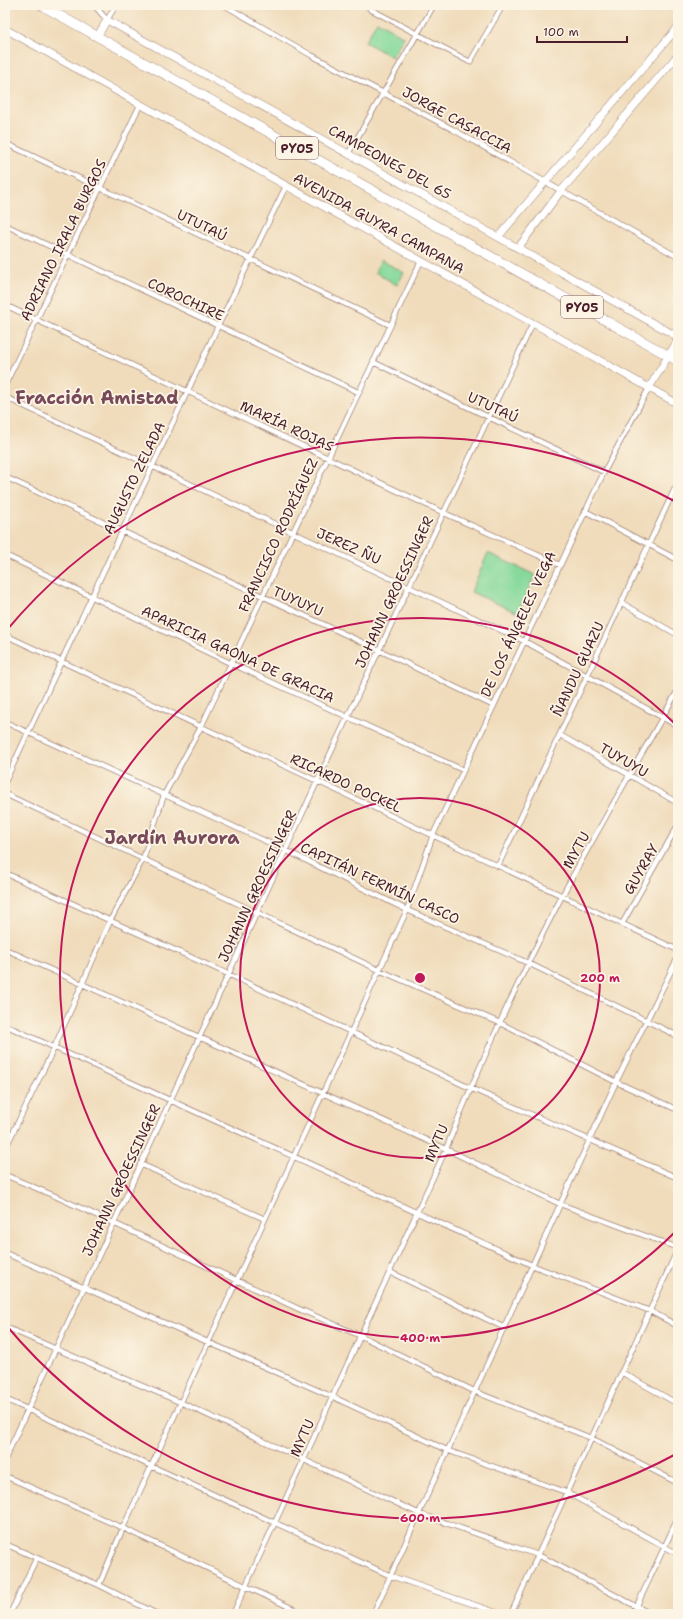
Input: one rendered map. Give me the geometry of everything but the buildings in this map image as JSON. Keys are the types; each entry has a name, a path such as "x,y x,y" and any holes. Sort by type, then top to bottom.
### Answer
{"highway":[{"name":"PY05","path":"42,5 678,361"}],"main road":[{"path":"97,37 107,20"},
{"name":"CAMPEONES DEL 65","path":"107,20 518,248 678,339"},
{"path":"498,237 678,27"},
{"name":"AVENIDA GUYRA CAMPANA","path":"6,31 678,405"},
{"path":"518,248 561,191 678,55"},
{"name":"DE LOS ÁNGELES VEGA","path":"648,388 678,339"}],"street":[{"name":"CAMPEONES DEL 65","path":"94,5 107,20"},
{"path":"107,20 116,5"},
{"name":"JORGE CASACCIA","path":"224,5 311,55 452,128 544,182 678,257"},
{"path":"368,5 370,9 470,62 503,5"},
{"path":"348,154 434,5"},
{"name":"ADRIANO IRALA BURGOS","path":"5,385 140,105"},
{"name":"UTUTAÚ","path":"5,143 249,260 390,325"},
{"name":"AUGUSTO ZELADA","path":"5,782 121,531 188,392 249,260 286,186"},
{"name":"COROCHIRE","path":"5,225 67,256 358,392"},
{"name":"FRANCISCO RODRÍGUEZ","path":"5,1149 54,1048 110,921 143,859 164,795 201,728 261,597 421,262"},
{"name":"MARÍA ROJAS","path":"5,305 444,513 560,565"},
{"name":"JOHANN GROESSINGER","path":"5,1459 57,1350 113,1223 285,850 410,586 488,416 533,324"},
{"name":"UTUTAÚ","path":"372,362 604,472"},
{"name":"DE LOS ÁNGELES VEGA","path":"99,1585 123,1528 182,1403 352,1032 378,970 407,910 433,835 585,511 648,388"},
{"name":"JEREZ ÑU","path":"5,397 410,586 524,641 678,726"},
{"name":"TUYUYU","path":"5,477 261,597 379,650 494,706"},
{"name":"ÑANDU GUAZU","path":"498,866 622,603 648,543 678,482"},
{"path":"585,511 678,560"},
{"name":"APARICIA GAONA DE GRACIA","path":"5,555 230,663 464,770"},
{"path":"622,603 678,635"},
{"name":"RICARDO POCKEL","path":"5,635 678,950"},
{"name":"MYTU","path":"232,1614 273,1522 304,1461 416,1212 446,1150 470,1088 528,963 562,896 678,690"},
{"name":"CAPITÁN FERMÍN CASCO","path":"5,722 285,850 407,910 528,963 678,1036"},
{"name":"TUYUYU","path":"560,735 678,803"},
{"path":"5,794 378,970 500,1023 616,1082 678,1110"},
{"name":"GUYRAY","path":"622,924 678,825"},
{"path":"5,874 228,974 470,1088 678,1178"},
{"path":"5,950 446,1150 560,1204 678,1249 511,1614"},
{"path":"374,1614 534,1266 560,1204 591,1140 616,1082 678,957"},
{"path":"5,1025 534,1266 650,1311 678,1326"},
{"path":"140,1164 265,1219"},
{"path":"5,1175 361,1336 476,1392 591,1438 678,1483"},
{"path":"5,1253 84,1289 333,1397 449,1451 566,1492 678,1554"},
{"path":"390,1272 505,1328"},
{"path":"5,1327 182,1403 420,1514 538,1555 651,1614"},
{"path":"621,1372 678,1404"},
{"path":"5,1399 391,1576 501,1614"},
{"path":"5,1476 123,1528 246,1585 304,1614"},
{"path":"633,1614 678,1518"},
{"path":"5,1544 36,1559 99,1585 157,1614"},
{"path":"10,1614 36,1559"},
{"path":"144,1614 146,1609"}],"green space":[{"path":"377,21 404,37 392,57 365,42"},
{"path":"381,260 404,273 397,285 375,272"},
{"path":"488,553 535,575 518,613 471,592"}],"district":[{"name":"Fracción Amistad","path":"97,398"},
{"name":"Jardín Aurora","path":"172,838"}]}
